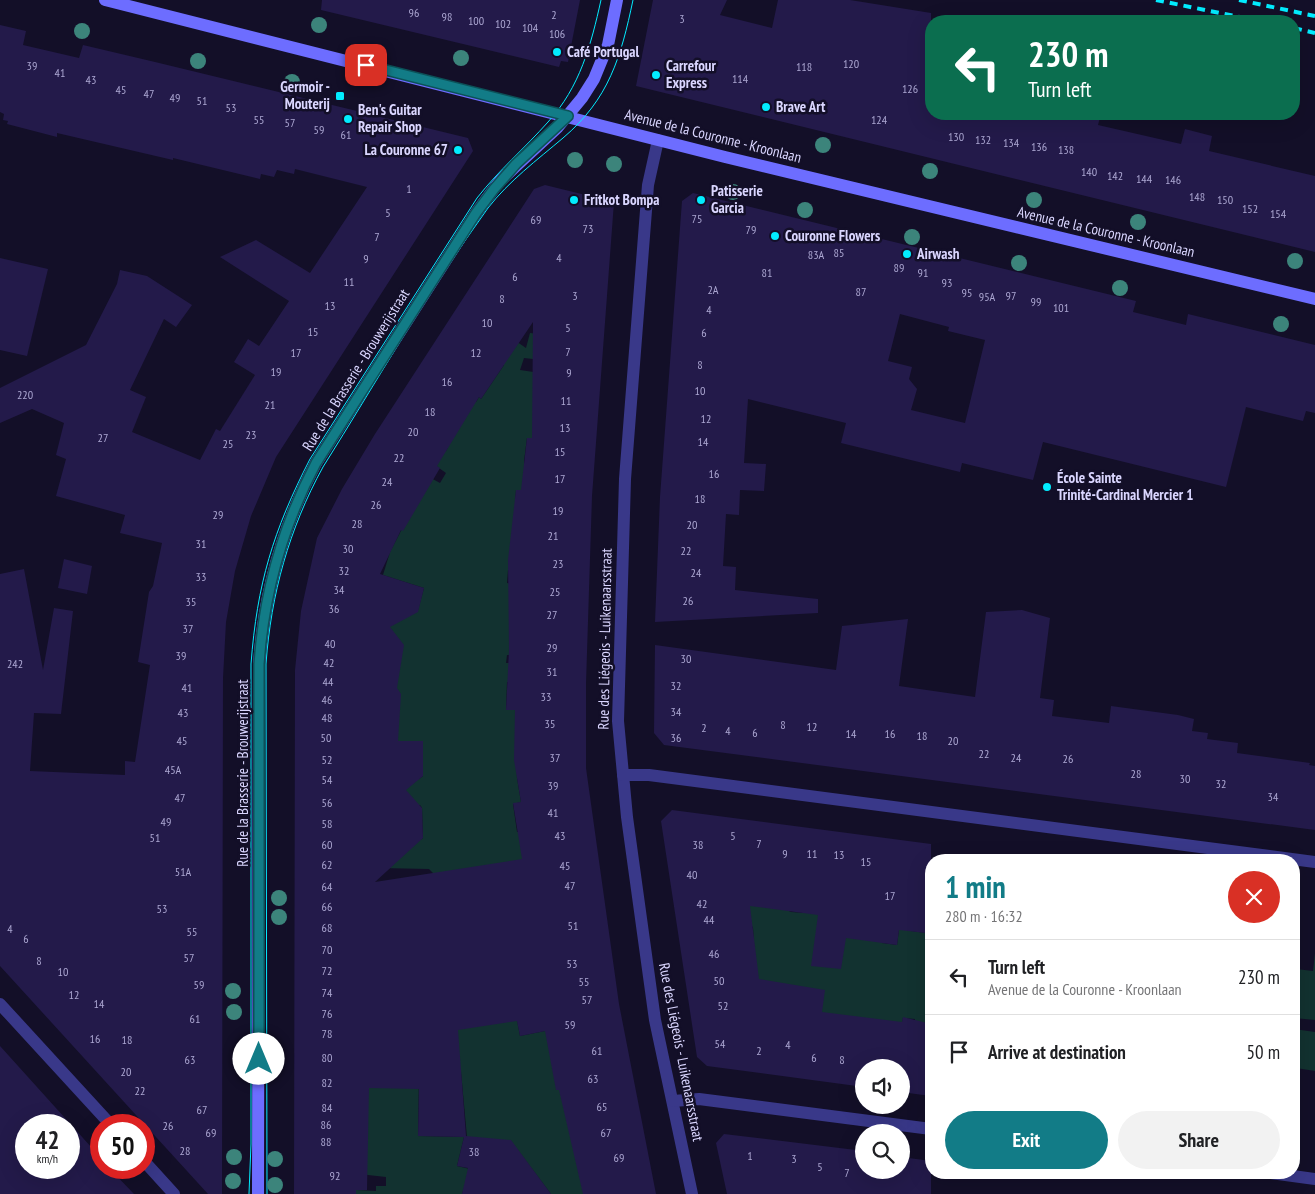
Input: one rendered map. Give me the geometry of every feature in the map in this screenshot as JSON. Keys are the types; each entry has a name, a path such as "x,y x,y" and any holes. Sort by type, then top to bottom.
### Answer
{"main road":[{"name":"Avenue de la Couronne - Kroonlaan","path":"104,0 658,140 1315,299"},
{"name":"Rue de la Brasserie - Brouwerijstraat","path":"258,1194 259,664 266,599 279,547 297,500 316,463 476,213 505,176 568,116 594,79 608,46 617,0"}],"street":[{"name":"Rue des Liégeois - Luikenaarsstraat","path":"658,140 648,185 625,479 618,721 623,776 655,1020 692,1194"},
{"path":"623,776 649,775 1254,854"},
{"path":"1300,860 1315,862"},
{"path":"0,1004 101,1114"},
{"path":"673,1101 699,1099 925,1128"},
{"path":"155,1173 174,1194"},
{"path":"1300,1177 1315,1179"}],"green space":[{"path":"498,329 526,348 530,333 559,336 533,359 524,358 520,370 554,375 532,438 527,438 524,461 525,490 516,490 515,504 526,571 508,570 507,583 522,585 518,655 507,655 506,663 518,663 518,682 507,682 506,710 516,710 517,778 521,802 513,804 517,832 525,831 533,846 459,1029 517,1020 520,1036 550,1030 582,1086 590,1194 551,1194 517,1149 467,1137 461,1072 419,1072 418,1136 464,1137 457,1166 470,1169 462,1194 356,1194 356,1190 376,1191 376,1186 386,1186 386,1177 359,1174 362,1098 432,902 433,873 429,869 379,868 423,838 422,808 420,805 380,805 380,779 419,779 423,776 423,746 420,741 379,741 361,633 418,610 424,588 383,575 390,552 429,477 440,483 446,473 432,463 442,449 446,451 472,399 476,402 479,397 481,399 504,365"},
{"path":"753,894 791,912 805,913 808,896 882,938 882,943 897,945 902,907 911,931 925,933 925,1022 920,1048 910,1047 915,1019 903,1018 901,1029 759,1013 753,928 744,909"},
{"path":"1315,953 1315,1020 1300,1019 1300,969 1313,971"},
{"path":"1300,1030 1315,1032 1315,1071 1300,1069"}],"building":[{"path":"322,0 580,0 568,62 561,61 559,67 321,10"},
{"path":"653,0 727,0 720,15 772,28 778,0 850,0 931,13 931,15 925,15 925,120 1099,120 1098,125 1181,144 1185,129 1212,136 1209,151 1315,176 1315,252 636,86"},
{"path":"0,25 26,31 23,45 79,58 83,45 468,138 473,151 276,457 251,516 235,571 226,622 223,678 222,1194 208,1194 155,1136 155,1114 135,1114 0,966 0,574 24,569 43,670 54,608 73,611 61,714 34,713 30,771 125,775 125,761 135,762 150,665 138,662 149,592 153,586 162,543 120,533 125,515 56,496 66,459 56,455 64,423 32,409 0,423 0,388 86,345 117,284 120,270 147,276 192,305 176,327 164,319 130,390 146,397 132,432 200,460 216,429 220,431 255,375 234,362 248,339 259,346 289,301 220,257 256,240 310,273 367,187 295,169 294,174 277,170 274,177 261,174 260,179 57,133 57,137 7,124 8,121 3,120 4,114 0,112"},
{"path":"545,185 614,202 592,496 586,684 586,768 619,1004 656,1194 583,1194 559,1090 556,1090 545,1031 520,1036 517,1021 458,1030 466,1136 511,1140 551,1194 462,1194 468,1168 457,1166 464,1137 418,1136 419,1089 369,1088 367,1190 356,1190 356,1194 294,1194 295,670 301,611 317,538 342,489 375,434 534,189","holes":["533,322 532,438 527,438 521,490 516,490 508,560 509,650 506,710 515,710 514,760 521,802 513,803 522,859 375,882 423,838 422,808 406,790 423,776 423,741 398,741 401,694 397,688 404,645 390,627 418,612 424,588 380,574 401,530 403,531 440,468 437,466 479,397 481,399"]},
{"path":"693,193 1136,301 1133,312 1186,325 1188,314 1315,345 1315,413 1306,411 1303,421 1246,407 1226,487 1043,442 1033,480 962,463 960,472 841,443 846,423 748,399 744,463 766,464 764,491 740,490 739,515 726,514 723,566 736,567 735,590 818,599 818,613 655,622 660,497 682,201","holes":["900,314 949,327 948,331 985,340 965,423 911,410 917,389 909,379 912,367 888,361"]},
{"path":"0,258 48,269 27,356 0,350"},
{"path":"64,559 92,566 87,594 58,588"},
{"path":"1022,610 1050,618 1040,698 1054,700 1052,716 1109,723 1111,706 1178,715 1194,719 1192,731 1208,733 1207,739 1238,743 1237,753 1310,763 1309,765 1315,766 1315,830 664,745 654,733 655,645 836,670 842,626 908,619 899,686 975,697 986,612"},
{"path":"672,810 931,844 931,854 925,854 925,933 899,930 897,945 846,938 841,969 811,966 818,915 750,906 759,979 825,990 822,1012 902,1022 903,1017 925,1022 925,1095 910,1093 910,1059 855,1059 855,1086 707,1066 697,1057 661,821"},
{"path":"0,1046 61,1114 15,1114 15,1179 80,1179 80,1135 90,1146 90,1179 120,1179 134,1194 0,1194"},
{"path":"724,1134 855,1150 855,1179 910,1179 910,1158 925,1160 925,1179 931,1179 931,1194 727,1194 716,1143"}],"tram line":[{"path":"249,1194 251,1144 251,664 258,608 269,558 286,510 310,459 477,198 548,122 568,94 583,65 601,0"},
{"path":"267,1194 266,664 272,612 291,538 300,514 323,467 466,239 496,198 563,138 592,108 611,76 618,58 633,0"}],"railway":[{"path":"1156,0 1230,15"},
{"path":"1239,0 1315,16"},
{"path":"1300,29 1315,33"}],"place":[{"name":"Café Portugal","path":"557,52"},
{"name":"Carrefour Express","path":"656,75"},
{"name":"Germoir - Mouterij","path":"340,96"},
{"name":"Brave Art","path":"766,107"},
{"name":"Ben's Guitar Repair Shop","path":"348,119"},
{"name":"La Couronne 67","path":"458,150"},
{"name":"Fritkot Bompa","path":"574,200"},
{"name":"Patisserie Garcia","path":"701,200"},
{"name":"Couronne Flowers","path":"775,236"},
{"name":"Airwash","path":"907,254"},
{"name":"École Sainte Trinité-Cardinal Mercier 1","path":"1047,487"}],"route":[{"path":"259,1059 259,664 261,627 270,579 279,547 297,500 316,463 476,213 516,164 568,116 366,65"}]}
